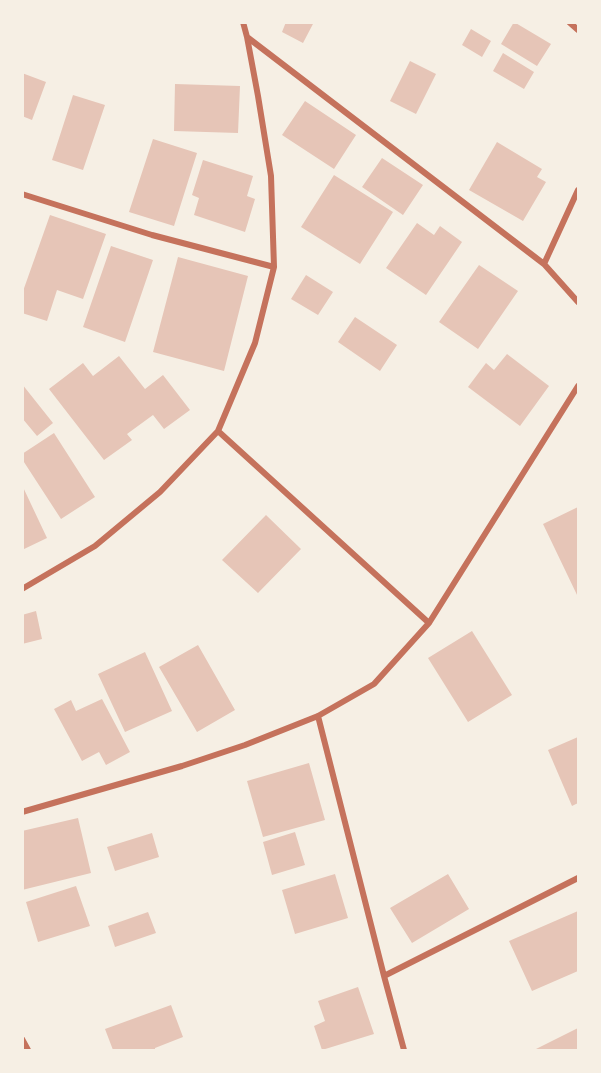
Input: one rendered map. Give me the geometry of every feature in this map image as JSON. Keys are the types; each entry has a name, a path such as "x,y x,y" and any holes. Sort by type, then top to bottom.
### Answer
{"street":[{"path":"22,589 95,546 160,492 218,431 255,343 274,267 271,176 243,22"},
{"path":"569,22 579,30"},
{"path":"247,37 544,264 579,302"},
{"path":"544,264 579,190"},
{"path":"22,194 152,235 274,267"},
{"path":"22,812 182,766 245,745 318,716 374,684 429,623 579,386"},
{"path":"218,431 429,623"},
{"path":"318,716 404,1050"},
{"path":"384,976 579,879"},
{"path":"22,1038 28,1050"}],"building":[{"path":"286,22 314,22 303,43 282,32"},
{"path":"514,22 551,44 537,66 501,44"},
{"path":"471,29 491,41 482,57 462,45"},
{"path":"503,53 534,72 524,89 493,71"},
{"path":"410,61 436,74 416,114 390,101"},
{"path":"22,73 46,82 32,120 22,116"},
{"path":"175,84 240,86 238,133 174,131"},
{"path":"73,95 105,105 83,170 52,160"},
{"path":"305,101 356,135 334,169 282,135"},
{"path":"153,139 197,153 174,226 129,212"},
{"path":"497,142 542,169 537,177 546,182 523,221 469,190"},
{"path":"382,158 423,185 403,215 362,187"},
{"path":"203,160 253,176 247,196 255,199 245,232 194,215 199,198 192,195"},
{"path":"334,175 393,212 360,264 301,227"},
{"path":"50,215 106,234 83,299 57,290 47,321 22,313 22,294"},
{"path":"417,223 434,235 440,226 462,242 426,295 386,268"},
{"path":"111,246 153,260 125,342 83,327"},
{"path":"178,257 248,276 224,371 153,352"},
{"path":"479,265 518,291 478,349 439,322"},
{"path":"306,275 333,292 318,315 291,299"},
{"path":"355,317 397,345 380,371 338,342"},
{"path":"507,354 549,386 520,426 468,387 486,363 494,370"},
{"path":"119,356 145,389 163,375 190,410 164,429 153,415 127,434 132,440 104,460 49,389 83,363 93,376"},
{"path":"22,384 53,423 37,436 22,418"},
{"path":"54,433 95,497 61,519 22,459 22,454"},
{"path":"22,485 47,538 22,550"},
{"path":"578,507 578,597 543,524"},
{"path":"266,515 301,549 258,593 222,560"},
{"path":"36,611 42,639 22,644 22,615"},
{"path":"472,631 512,695 468,722 428,658"},
{"path":"198,645 235,710 197,732 159,667"},
{"path":"145,652 172,711 125,732 98,674"},
{"path":"102,699 130,752 106,765 99,752 82,761 54,709 71,700 76,711"},
{"path":"578,737 578,803 572,806 548,750"},
{"path":"309,763 325,820 263,837 247,781"},
{"path":"78,818 91,873 22,890 22,831"},
{"path":"295,832 305,865 272,875 263,842"},
{"path":"152,833 159,857 115,871 107,847"},
{"path":"335,874 348,918 295,934 282,890"},
{"path":"448,874 469,909 412,943 390,908"},
{"path":"76,886 90,926 38,942 26,902"},
{"path":"578,911 578,971 532,991 509,941"},
{"path":"148,912 156,933 115,947 108,926"},
{"path":"358,987 374,1034 322,1050 314,1026 325,1021 318,1001"},
{"path":"171,1005 183,1037 155,1048 155,1050 113,1050 105,1029"},
{"path":"578,1028 578,1050 534,1050"}]}
